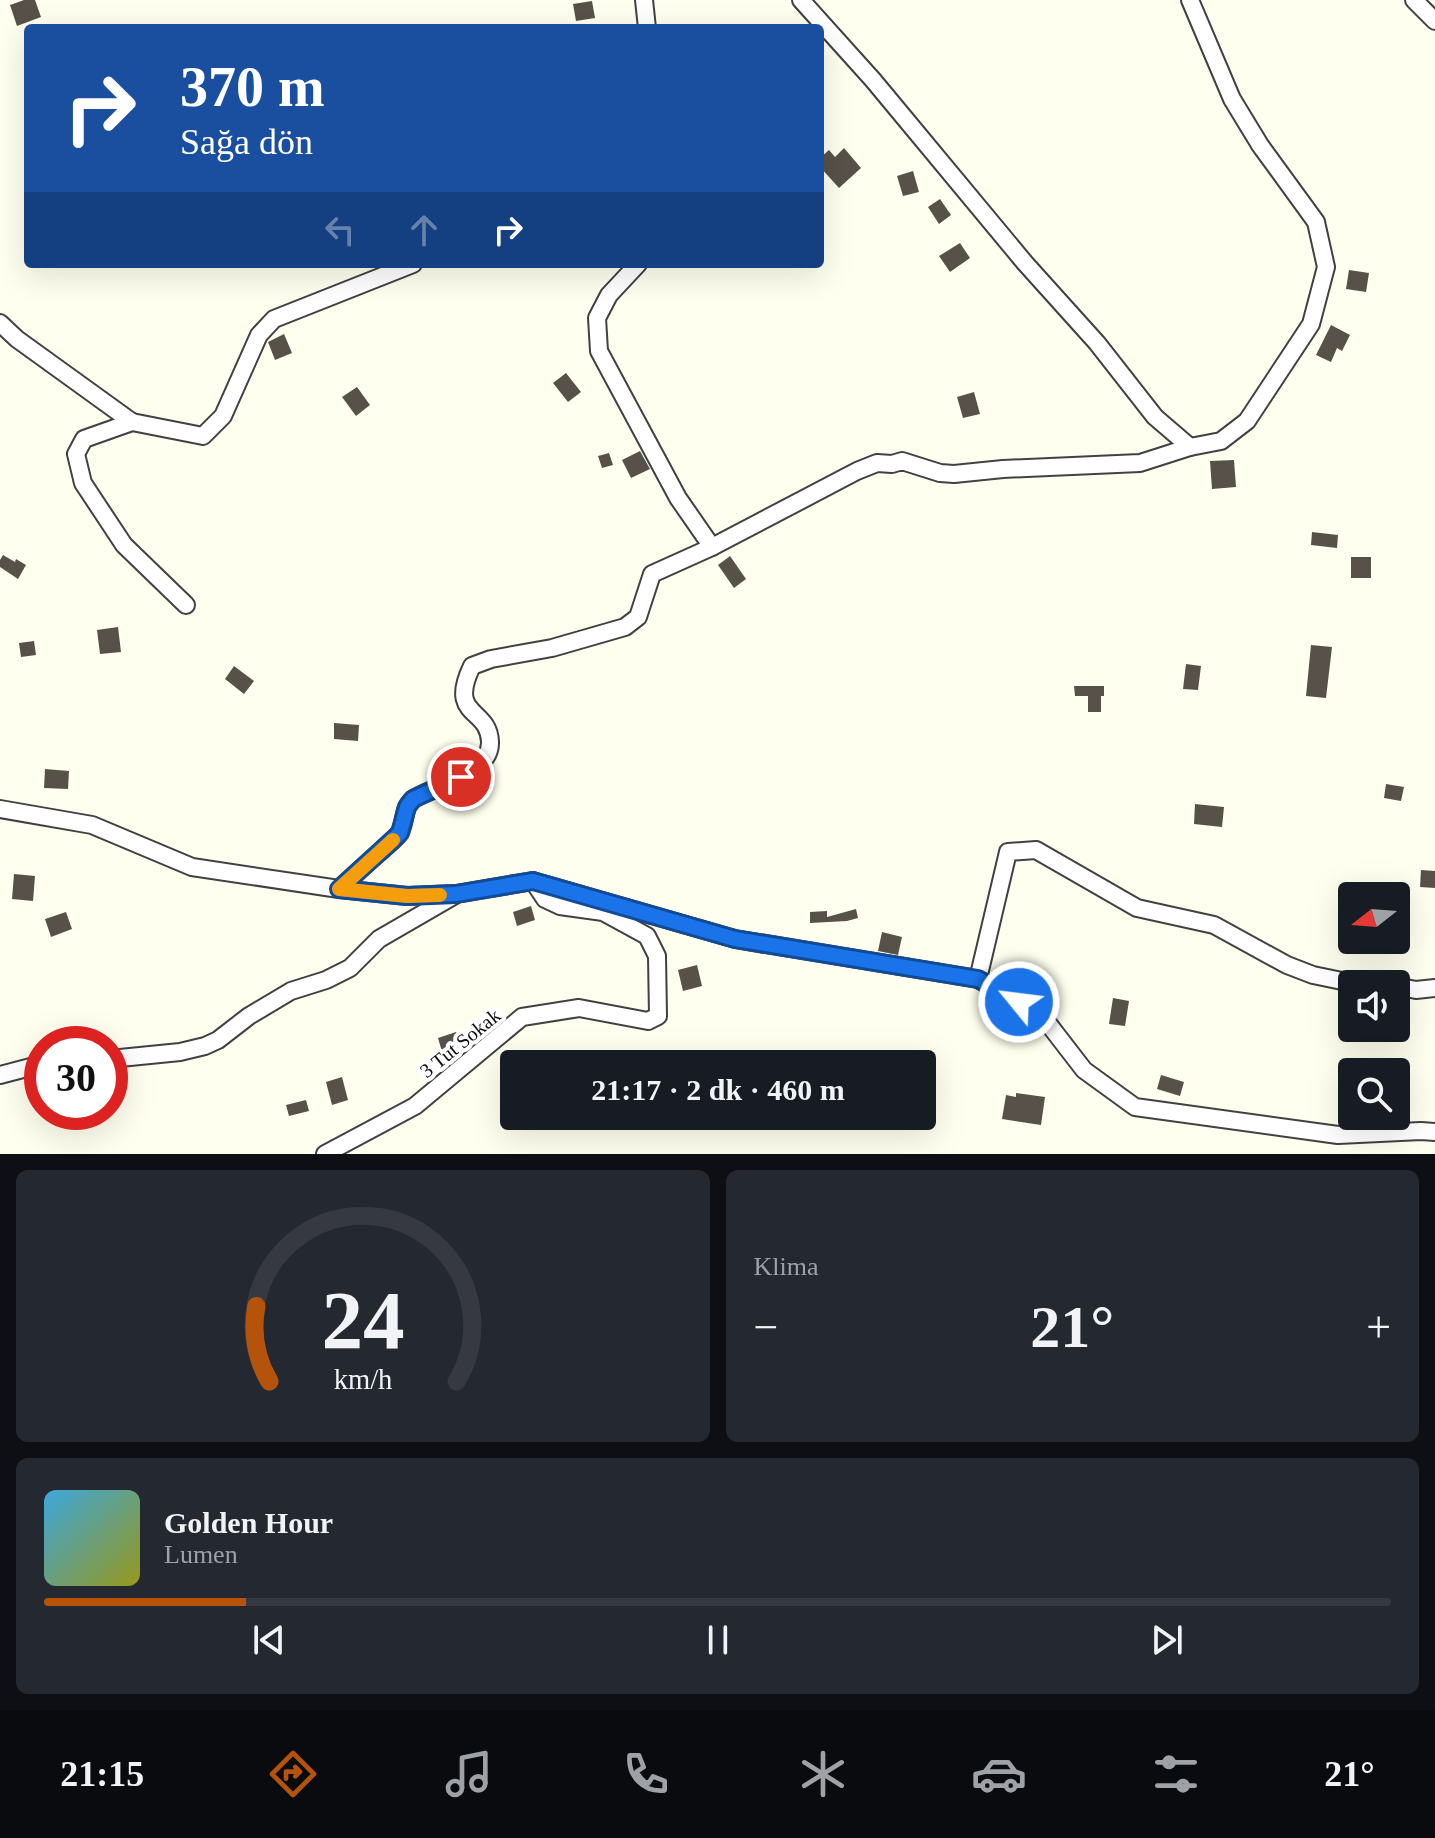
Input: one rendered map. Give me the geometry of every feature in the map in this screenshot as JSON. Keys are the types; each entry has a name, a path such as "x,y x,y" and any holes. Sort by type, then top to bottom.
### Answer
{"street":[{"path":"644,0 647,24"},
{"path":"801,0 823,24"},
{"path":"339,889 400,833 407,807 413,799 461,777 485,761 490,743 485,726 468,707 463,696 464,682 472,666 625,627 638,617 652,574 877,463 902,461 940,473 954,474 1140,463 1221,441 1247,421 1311,324 1326,267 1316,222 1260,145 1232,99 1190,0"},
{"path":"1414,0 1435,21"},
{"path":"824,26 1025,263 1097,343 1155,417 1190,447"},
{"path":"0,323 17,339 132,422 203,436 223,416 259,335 274,319 403,268"},
{"path":"634,268 609,295 597,318 599,351 678,498 712,547"},
{"path":"132,422 84,439 76,454 83,483 124,545 186,605"},
{"path":"0,809 92,825 192,867 407,896 456,894 533,881 735,939 978,979 1040,1013 1084,1070 1135,1107 1338,1135 1435,1132"},
{"path":"978,979 1008,852 1036,850 1137,908 1214,925 1287,965 1338,980"},
{"name":"3 Tut Sokak","path":"325,1154 415,1106 522,1017 579,1008 648,1021 658,1016 657,956 647,936 603,912 560,906 545,899 533,881"},
{"path":"128,1057 180,1052 218,1040 249,1016 291,991 326,980 350,968 379,939 456,894"},
{"path":"1410,989 1435,988"},
{"path":"0,1075 24,1069"}],"building":[{"path":"35,0 41,17 17,26 10,5"},
{"path":"592,1 595,18 576,21 573,4"},
{"path":"844,148 861,168 839,188 824,171 824,154 829,150 835,157"},
{"path":"913,171 919,192 903,196 897,176"},
{"path":"940,199 951,215 939,224 928,207"},
{"path":"960,243 970,258 950,272 939,256"},
{"path":"1349,270 1369,273 1366,292 1346,289"},
{"path":"1331,325 1350,335 1342,351 1337,348 1331,362 1316,355"},
{"path":"284,334 292,353 275,360 268,342"},
{"path":"566,373 581,392 568,402 553,383"},
{"path":"357,387 370,405 356,416 342,397"},
{"path":"974,392 980,414 963,418 957,397"},
{"path":"640,451 650,469 631,478 622,460"},
{"path":"609,453 613,465 602,468 598,456"},
{"path":"1234,460 1236,487 1212,489 1210,461"},
{"path":"1312,532 1338,535 1337,548 1311,545"},
{"path":"3,555 26,565 18,579 0,567"},
{"path":"730,556 746,579 734,588 718,565"},
{"path":"1351,557 1371,557 1371,578 1351,578"},
{"path":"118,627 121,652 100,654 97,630"},
{"path":"34,641 36,655 21,657 19,643"},
{"path":"1311,645 1332,647 1326,698 1306,696"},
{"path":"1186,664 1201,666 1198,690 1183,689"},
{"path":"234,666 254,681 244,694 225,679"},
{"path":"1074,686 1104,686 1101,712 1088,712 1088,696 1075,696"},
{"path":"334,723 359,725 358,741 334,739"},
{"path":"45,769 69,771 68,789 44,788"},
{"path":"1386,784 1404,787 1401,801 1384,798"},
{"path":"1195,804 1224,807 1222,827 1194,824"},
{"path":"1421,870 1435,871 1435,888 1420,887"},
{"path":"14,874 35,876 33,901 12,899"},
{"path":"531,906 535,920 517,926 513,912"},
{"path":"856,909 858,918 810,923 810,912 827,911 827,917"},
{"path":"66,912 72,929 51,937 45,919"},
{"path":"882,932 902,937 898,955 878,951"},
{"path":"697,965 702,986 683,991 678,970"},
{"path":"1113,998 1129,1001 1125,1026 1109,1024"},
{"path":"456,1032 467,1048 456,1058 445,1062 438,1038"},
{"path":"1161,1075 1184,1082 1180,1096 1157,1089"},
{"path":"342,1077 348,1100 332,1105 326,1082"},
{"path":"1016,1093 1045,1097 1041,1125 1002,1119 1006,1095 1016,1097"},
{"path":"306,1100 309,1111 289,1116 286,1105"}],"slow traffic":[{"path":"393,840 339,889 407,896 440,895"}],"route":[{"path":"461,777 413,799 407,807 400,833 339,889 407,896 456,894 533,881 735,939 978,979 1019,1002"}]}
